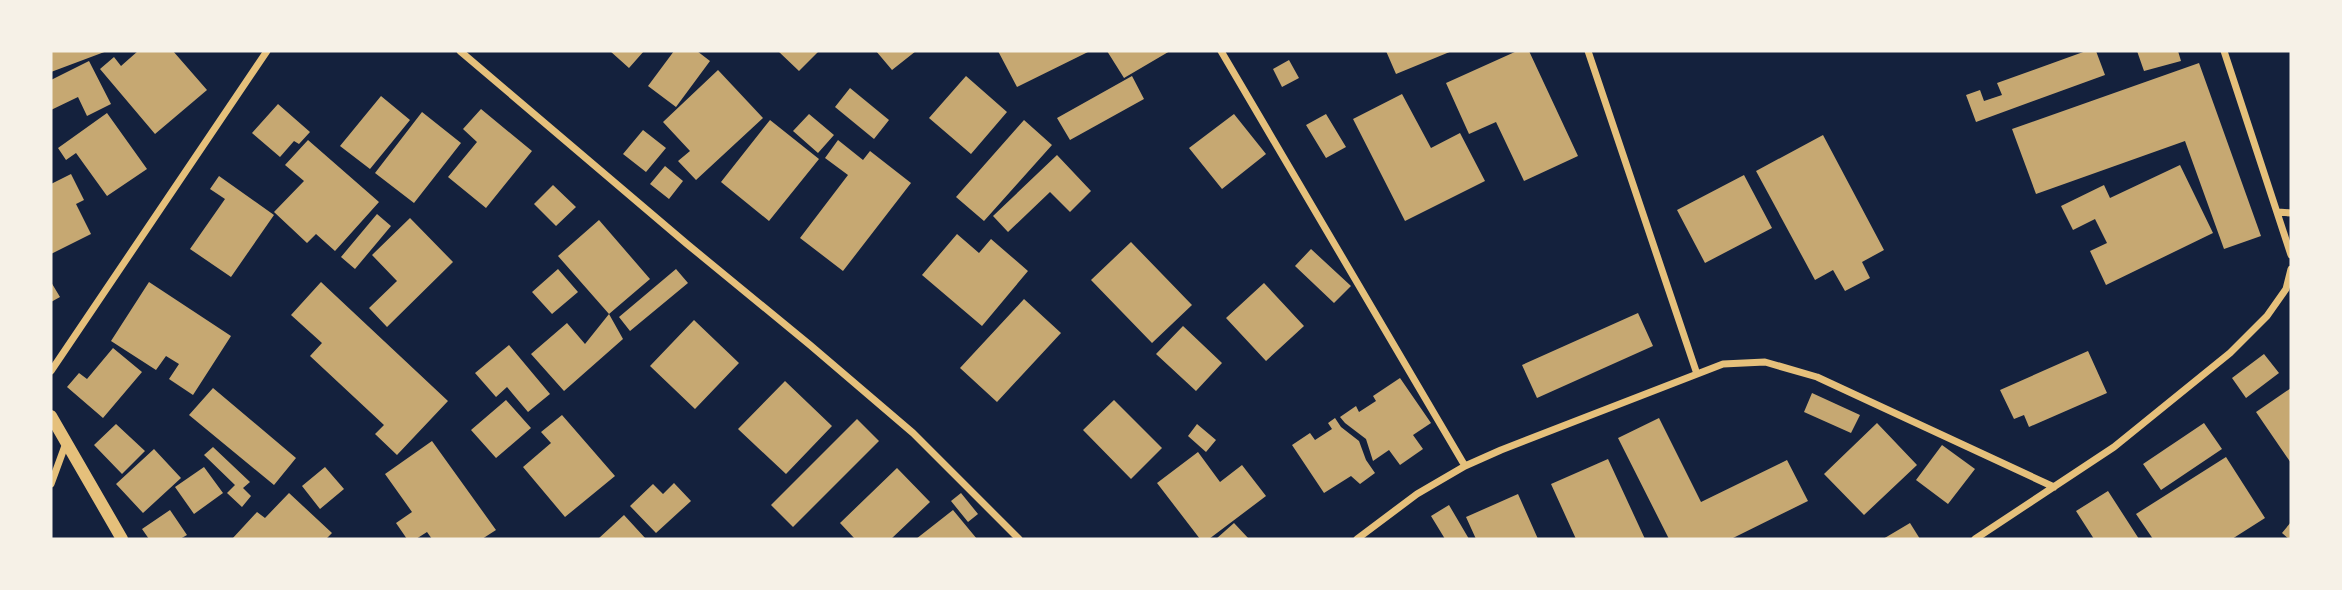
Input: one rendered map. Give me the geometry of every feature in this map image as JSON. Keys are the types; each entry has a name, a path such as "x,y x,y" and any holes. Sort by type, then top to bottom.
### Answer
{"street":[{"path":"51,371 267,51"},
{"path":"460,51 913,433 1019,539"},
{"path":"1221,51 1465,466"},
{"path":"1588,51 1697,374"},
{"path":"2224,51 2291,255"},
{"path":"2278,212 2291,214"},
{"path":"1975,539 2114,447 2230,353 2267,316 2286,289 2291,269"},
{"path":"1357,539 1417,494 1465,466 1723,364 1765,362 1817,377 2054,487"},
{"path":"51,416 122,539"},
{"path":"51,484 66,443"}],"building":[{"path":"51,51 107,51 51,72"},
{"path":"138,51 173,51 207,90 155,134 100,69 114,57 121,66"},
{"path":"610,51 644,51 629,68"},
{"path":"674,51 697,51 710,61 676,107 648,86"},
{"path":"778,51 819,51 799,71"},
{"path":"876,51 916,51 892,70"},
{"path":"998,51 1090,51 1017,87"},
{"path":"1107,51 1170,51 1124,78"},
{"path":"1386,51 1452,51 1396,74"},
{"path":"1517,51 1529,51 1578,156 1524,181 1496,122 1469,134 1446,83"},
{"path":"2086,51 2096,51 2105,75 1976,122 1966,95 1980,90 1984,101 2002,95 1997,83"},
{"path":"2137,51 2178,51 2181,61 2144,71"},
{"path":"1289,60 1299,78 1282,87 1273,69"},
{"path":"89,61 111,104 87,116 78,97 51,110 51,80"},
{"path":"2199,63 2261,236 2224,249 2185,141 2036,194 2012,129"},
{"path":"718,70 763,118 696,180 678,161 690,151 663,122"},
{"path":"966,76 1007,112 971,154 929,118"},
{"path":"1132,76 1144,99 1070,140 1057,118"},
{"path":"850,88 889,120 874,139 835,107"},
{"path":"1402,94 1431,148 1460,133 1485,181 1405,221 1353,119"},
{"path":"381,96 410,120 370,169 340,146"},
{"path":"278,104 310,132 299,144 294,141 280,157 252,133"},
{"path":"481,109 532,151 486,208 448,177 477,142 463,129"},
{"path":"422,112 461,143 414,203 375,173"},
{"path":"107,113 147,169 107,196 76,153 66,160 58,148"},
{"path":"809,114 834,135 818,153 793,131"},
{"path":"1234,114 1266,154 1222,189 1189,148"},
{"path":"1326,114 1346,147 1326,158 1306,125"},
{"path":"770,120 819,159 769,221 721,182"},
{"path":"1024,120 1052,145 984,221 956,197"},
{"path":"643,130 666,148 646,172 623,154"},
{"path":"1823,135 1884,250 1862,262 1870,278 1845,291 1833,270 1815,280 1756,171"},
{"path":"308,140 379,202 335,251 316,234 307,243 274,212 304,181 285,165"},
{"path":"838,140 863,160 870,151 911,183 843,271 800,238 848,175 825,158"},
{"path":"1057,155 1091,191 1070,212 1050,192 1008,232 993,216"},
{"path":"2180,165 2213,233 2106,285 2090,251 2107,243 2095,219 2073,230 2061,206 2104,185 2110,198"},
{"path":"665,166 683,181 669,199 650,184"},
{"path":"71,174 84,200 76,204 91,234 51,254 51,184"},
{"path":"1744,175 1772,228 1705,263 1677,210"},
{"path":"219,176 274,215 231,277 190,249 225,199 210,189"},
{"path":"553,185 576,207 556,226 534,204"},
{"path":"377,214 391,226 355,269 341,257"},
{"path":"410,218 453,262 387,327 369,308 397,281 372,255"},
{"path":"599,220 650,279 609,314 558,256"},
{"path":"957,234 979,253 991,239 1028,271 982,326 922,275"},
{"path":"1131,242 1192,305 1152,343 1091,280"},
{"path":"1311,249 1351,286 1334,303 1295,266"},
{"path":"558,269 578,292 552,314 532,292"},
{"path":"676,269 688,283 630,331 619,317"},
{"path":"51,282 60,297 51,302"},
{"path":"149,282 231,336 193,395 169,379 179,364 166,356 156,370 111,341"},
{"path":"321,282 448,401 397,455 375,434 384,425 310,356 322,343 291,315"},
{"path":"1264,283 1304,326 1266,361 1226,318"},
{"path":"1024,299 1061,333 997,402 960,368"},
{"path":"1638,313 1653,346 1537,398 1522,365"},
{"path":"609,314 623,339 564,391 531,354 567,323 585,344"},
{"path":"694,320 739,363 695,409 650,366"},
{"path":"1183,326 1222,363 1196,391 1156,354"},
{"path":"509,345 550,394 528,412 507,387 496,397 475,373"},
{"path":"113,348 142,372 103,418 67,387 79,373 87,379"},
{"path":"2088,351 2107,393 2029,427 2024,415 2014,419 2000,390"},
{"path":"2264,354 2279,373 2246,398 2232,378"},
{"path":"1400,378 1431,423 1413,435 1423,449 1400,465 1389,450 1373,461 1366,439 1340,417 1356,406 1359,412 1376,401 1373,396"},
{"path":"785,381 832,426 786,474 738,429"},
{"path":"213,388 296,458 274,485 189,415"},
{"path":"2291,388 2291,463 2256,412"},
{"path":"1812,393 1860,415 1851,433 1804,412"},
{"path":"506,400 531,428 496,458 471,430"},
{"path":"1114,400 1162,448 1131,479 1083,430"},
{"path":"562,415 615,476 565,517 523,467 551,443 541,432"},
{"path":"1335,418 1341,427 1359,441 1366,460 1375,473 1360,484 1351,476 1324,493 1292,445 1310,433 1315,440 1332,429 1328,423"},
{"path":"1659,418 1701,502 1787,460 1808,501 1731,539 1669,539 1618,438"},
{"path":"857,419 879,441 793,527 771,505"},
{"path":"1877,423 1917,465 1864,515 1824,474"},
{"path":"2204,423 2222,449 2161,490 2143,464"},
{"path":"116,424 145,451 122,474 94,445"},
{"path":"1197,424 1216,440 1206,452 1188,436"},
{"path":"432,441 496,530 482,539 432,539 427,532 416,539 407,539 396,523 412,512 385,474"},
{"path":"1942,445 1975,469 1948,504 1916,480"},
{"path":"213,447 250,482 243,488 251,496 242,507 227,493 235,485 204,455"},
{"path":"154,449 181,478 143,513 116,484"},
{"path":"1198,452 1220,482 1242,465 1266,496 1209,539 1200,539 1157,483"},
{"path":"2226,457 2265,518 2232,539 2153,539 2136,514"},
{"path":"1608,459 1645,539 1576,539 1551,484"},
{"path":"204,467 223,493 194,514 175,487"},
{"path":"325,467 344,489 320,509 302,486"},
{"path":"897,468 930,502 891,539 855,539 840,523"},
{"path":"674,483 691,501 656,533 630,506 653,484 663,494"},
{"path":"2108,491 2139,539 2094,539 2076,511"},
{"path":"289,493 332,533 326,539 232,539 257,512 265,518"},
{"path":"961,493 978,514 968,522 951,501"},
{"path":"1518,494 1538,539 1476,539 1466,517"},
{"path":"1449,505 1469,539 1445,539 1431,516"},
{"path":"170,510 187,535 180,539 149,539 142,529"},
{"path":"953,510 977,539 916,539"},
{"path":"624,515 646,539 598,539"},
{"path":"2291,522 2291,539 2289,539 2282,533"},
{"path":"1234,523 1249,539 1216,539"},
{"path":"1910,523 1920,539 1883,539"}]}
